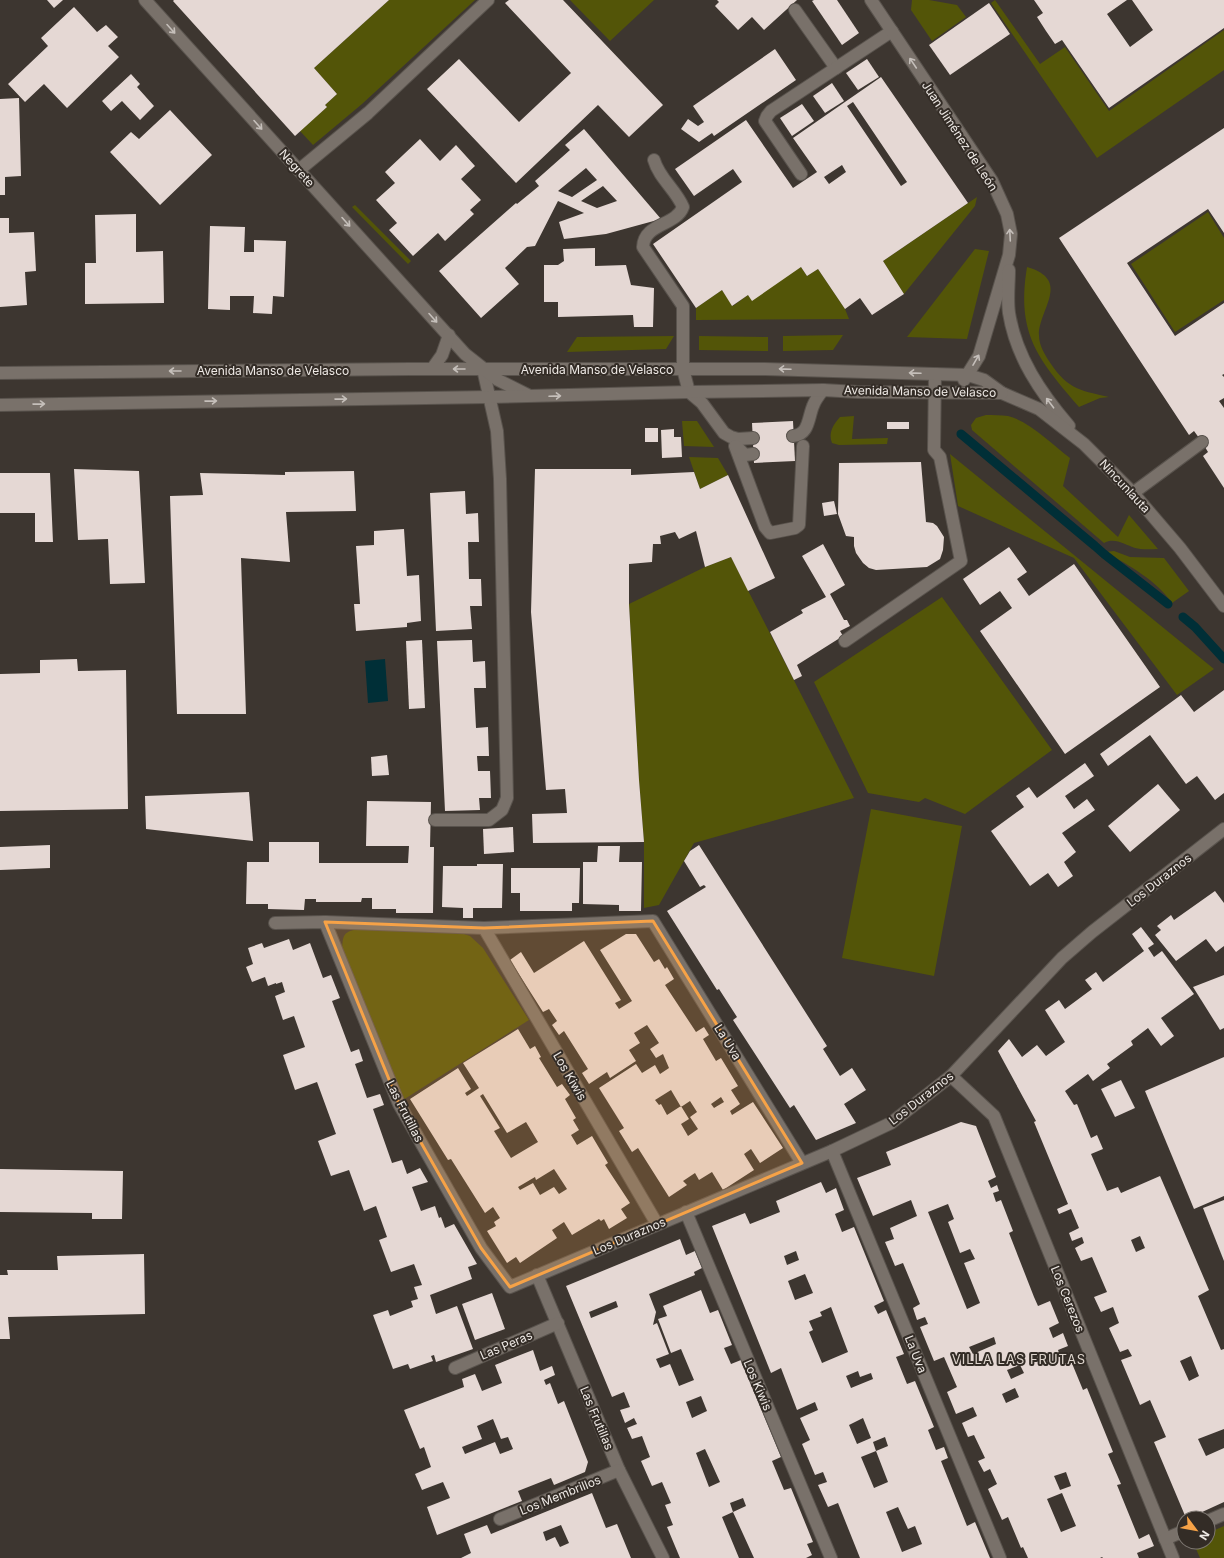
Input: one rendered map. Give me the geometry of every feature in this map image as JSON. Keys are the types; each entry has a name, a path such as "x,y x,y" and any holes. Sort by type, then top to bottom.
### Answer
{"street":[{"name":"Negrete","path":"145,0 449,335 464,354 498,380 530,396"},
{"path":"299,170 368,112 488,0"},
{"name":"Juan Jiménez de León","path":"871,0 992,181 1007,214 1011,234 1009,255 979,356 968,375 955,392"},
{"path":"796,10 836,68"},
{"path":"801,174 765,121 767,116 771,111 892,31"},
{"path":"654,160 657,168 680,200 683,207 680,213 673,219 658,226 647,234 643,247 683,306 683,369 689,392 702,403 735,446 745,455 753,454"},
{"path":"1009,255 1009,312 1015,338 1022,358 1035,382 1051,405 1084,444"},
{"path":"432,369 442,355 449,335"},
{"name":"Avenida Manso de Velasco","path":"0,373 432,369 765,369 968,375 984,380 1002,393"},
{"path":"435,820 489,820 502,810 507,798 498,431 483,369"},
{"path":"845,641 961,561 940,456 934,450 935,374"},
{"path":"735,446 768,532 770,533 795,528 799,525 798,449 813,406 823,390"},
{"name":"Avenida Manso de Velasco","path":"0,405 823,390 1002,393"},
{"name":"Nincunlauta","path":"1002,393 1039,409 1084,444 1133,492 1180,548 1224,606"},
{"path":"793,436 803,433 806,429"},
{"path":"724,433 738,439 753,438"},
{"path":"1133,492 1202,442"},
{"name":"Los Duraznos","path":"510,1287 802,1163 890,1123 951,1076 1062,958 1092,932 1224,829"},
{"name":"La Uva","path":"484,928 653,921 802,1163"},
{"path":"275,922 325,922 484,928"},
{"name":"Las Frutillas","path":"325,922 399,1104 481,1248 510,1287"},
{"name":"Los Kiwis","path":"484,928 657,1224"},
{"name":"Los Cerezos","path":"951,1076 994,1116 1173,1558"},
{"name":"La Uva","path":"832,1150 1000,1558"},
{"name":"Los Kiwis","path":"686,1212 831,1558"},
{"name":"Las Frutillas","path":"537,1275 619,1470 663,1558"},
{"name":"Las Peras","path":"455,1368 558,1323"},
{"name":"Los Membrillos","path":"500,1519 619,1470"},
{"path":"1165,1539 1176,1534"}],"highlighted area":[{"path":"653,921 802,1163 510,1287 481,1248 399,1104 325,922 484,928"}],"shaded area":[{"path":"389,0 475,0 362,104 313,145 300,131 327,107 325,105 337,94 314,68"},
{"path":"570,0 654,0 610,41"},
{"path":"912,0 929,0 957,5 966,17 932,41 911,10"},
{"path":"995,0 1040,64 1065,47 1109,111 1224,30 1224,70 1097,158 991,3"},
{"path":"977,197 975,206 904,294 883,261"},
{"path":"355,205 411,261 408,264 352,207"},
{"path":"1208,212 1224,238 1224,300 1175,332 1131,264"},
{"path":"975,249 989,251 967,339 907,337"},
{"path":"801,267 807,276 818,269 845,309 849,319 696,320 696,308 722,290 733,306 748,295"},
{"path":"1027,267 1040,273 1048,279 1051,287 1050,296 1040,325 1039,335 1040,344 1047,358 1060,376 1073,386 1088,392 1109,397 1100,398 1079,407 1052,374 1042,359 1028,328 1025,310 1024,290"},
{"path":"843,335 833,350 783,351 783,336"},
{"path":"674,336 666,349 567,352 577,337"},
{"path":"699,336 768,337 768,351 699,350"},
{"path":"986,415 1008,416 1024,423 1040,434 1070,458 1063,486 1118,537 1129,515 1158,549 1138,549 1116,541 1108,541 1104,543 972,430 971,425 976,418"},
{"path":"854,416 852,439 888,438 887,444 839,445 832,443 831,432 837,420 840,417"},
{"path":"682,421 697,421 714,447 684,446"},
{"path":"950,454 1214,669 1177,695 1074,558 958,506"},
{"path":"689,457 718,458 728,475 700,489"},
{"path":"1114,551 1130,557 1164,558 1189,591 1172,603 1151,581 1133,568 1105,552"},
{"path":"731,557 854,798 694,843 659,905 644,908 644,842 629,604 705,567"},
{"path":"942,597 1052,750 965,814 925,798 919,802 868,793 814,682"},
{"path":"871,809 962,826 934,976 842,958"},
{"path":"358,929 461,933 470,936 483,948 529,1020 403,1100 342,951 343,938 346,933"},
{"path":"1224,1526 1224,1558 1200,1558 1196,1550 1216,1550 1216,1530"}],"water":[{"path":"385,659 388,701 368,703 365,661"}],"building":[{"path":"47,0 63,0 54,8"},
{"path":"389,0 314,68 337,94 325,105 327,107 295,136 173,1"},
{"path":"509,0 563,0 663,105 629,137 598,105 516,183 427,89 459,59 519,122 571,73 505,3"},
{"path":"717,0 797,0 764,30 752,17 738,30 715,6 719,2"},
{"path":"837,0 859,33 842,45 812,1"},
{"path":"1034,0 1127,0 1107,14 1130,47 1153,30 1132,0 1224,0 1224,28 1109,108 1062,40 1055,44 1037,17 1043,13"},
{"path":"989,3 1010,34 950,75 929,45"},
{"path":"74,7 97,32 106,25 118,37 108,46 119,57 67,108 44,84 25,102 8,84 48,46 41,38"},
{"path":"775,49 796,80 714,136 712,133 699,142 681,129 688,119 698,126 704,122 693,106"},
{"path":"867,59 879,77 858,90 846,73"},
{"path":"131,74 140,84 137,87 154,106 140,120 122,101 111,111 102,101"},
{"path":"881,77 968,203 883,261 904,294 872,315 860,298 845,309 818,269 807,276 801,267 752,301 748,295 732,306 722,290 696,308 653,244 742,182 733,169 694,196 675,169 746,120 793,188 817,172 793,138","holes":["853,102 907,182 901,186 847,106","842,165 846,172 829,184 824,177"]},
{"path":"832,83 844,101 825,113 813,96"},
{"path":"19,98 21,176 5,177 5,195 0,195 0,99"},
{"path":"802,104 814,121 792,136 780,118"},
{"path":"170,110 212,155 160,205 110,152 131,132 139,139"},
{"path":"1224,128 1224,233 1208,209 1127,263 1175,336 1224,303 1224,374 1222,375 1224,377 1224,398 1219,401 1224,408 1224,488 1203,456 1208,452 1202,442 1194,431 1189,435 1059,238"},
{"path":"584,129 661,219 606,234 564,239 559,222 584,213 558,201 535,246 527,247 505,268 519,284 481,318 439,271 516,203 517,204 539,186 535,181 570,150 565,145","holes":["586,168 597,180 572,197 558,191","603,186 617,201 597,208 581,201"]},
{"path":"420,139 440,161 456,145 475,166 461,179 481,200 470,210 474,214 445,241 438,233 413,256 389,230 397,223 376,200 395,183 385,172"},
{"path":"136,214 136,252 163,251 164,303 85,304 85,263 96,263 95,215"},
{"path":"0,218 9,218 9,233 34,232 36,271 25,272 27,305 0,307"},
{"path":"210,226 245,227 244,252 254,252 254,240 286,241 284,297 273,296 272,314 253,313 254,296 230,296 230,310 208,309"},
{"path":"595,248 595,266 626,265 631,285 654,288 653,327 634,327 633,315 558,317 558,302 544,302 544,265 558,265 564,261 563,249"},
{"path":"793,421 795,461 754,463 752,423"},
{"path":"887,422 909,422 909,429 887,429"},
{"path":"645,428 658,428 658,442 645,442"},
{"path":"674,429 674,437 681,437 682,457 662,458 661,430"},
{"path":"921,462 926,522 933,523 937,526 944,537 943,550 940,559 927,567 876,570 869,568 863,563 856,553 854,537 846,536 838,514 839,463"},
{"path":"74,469 139,471 145,583 110,584 108,539 78,540"},
{"path":"535,469 631,469 631,475 694,472 700,489 728,475 775,578 748,591 731,557 705,567 696,531 679,539 675,532 660,536 661,544 653,544 652,562 629,564 629,604 644,842 533,843 532,814 567,813 565,789 546,790 531,612"},
{"path":"354,471 356,511 286,512 290,562 241,558 246,714 177,714 170,496 203,495 200,473 285,475 285,472"},
{"path":"0,473 50,473 53,542 35,542 35,513 0,513"},
{"path":"465,491 466,514 478,513 479,542 468,542 469,579 481,579 482,606 470,606 472,629 436,631 430,493"},
{"path":"834,501 837,514 824,516 822,503"},
{"path":"404,529 407,576 419,575 421,621 407,623 407,627 356,631 354,604 360,604 356,546 374,545 374,531"},
{"path":"823,544 845,585 830,594 844,620 847,620 850,626 840,631 843,636 797,665 802,676 794,680 770,632 803,613 801,610 826,597 802,556"},
{"path":"1009,547 1027,572 1017,579 1029,596 1074,564 1160,687 1065,754 980,631 1012,608 1000,591 980,605 963,579"},
{"path":"422,640 425,708 409,709 406,641"},
{"path":"472,640 473,662 485,661 486,688 474,688 476,728 488,727 489,756 477,756 478,771 490,771 491,798 479,798 480,810 445,811 437,641"},
{"path":"77,659 78,671 126,670 128,809 0,811 0,674 40,673 40,660"},
{"path":"1224,690 1224,793 1215,800 1197,776 1186,784 1150,735 1108,766 1100,754 1181,695 1194,712"},
{"path":"387,755 389,775 372,776 371,757"},
{"path":"1085,763 1094,776 1065,796 1074,809 1087,799 1095,810 1062,833 1076,852 1064,862 1073,876 1058,887 1048,873 1030,886 991,831 1024,807 1016,796 1029,787 1037,798"},
{"path":"1158,784 1180,810 1130,852 1108,826"},
{"path":"249,792 253,841 146,829 145,796"},
{"path":"367,801 431,802 430,847 434,847 433,913 396,913 396,909 372,909 372,898 362,898 361,902 316,902 316,899 305,899 304,910 268,909 268,904 246,904 247,862 269,862 269,842 319,842 319,863 408,863 409,846 366,846"},
{"path":"513,827 514,852 484,854 483,829"},
{"path":"50,845 50,868 0,870 0,847"},
{"path":"699,845 827,1046 823,1049 840,1076 852,1068 866,1090 844,1104 856,1123 816,1140 794,1105 790,1108 733,1020 737,1017 719,989 717,990 667,911 706,887 704,885 700,887 684,861 690,851"},
{"path":"598,846 620,846 619,862 642,862 641,911 619,911 619,905 583,904 583,862 597,862"},
{"path":"477,864 503,864 502,908 473,908 473,918 463,918 463,908 442,907 443,866 477,866"},
{"path":"511,868 580,868 579,903 572,903 572,911 520,911 520,893 511,893"},
{"path":"1215,891 1224,903 1224,946 1216,952 1206,939 1176,961 1155,935 1161,930 1157,926 1171,915 1174,920"},
{"path":"1141,927 1154,944 1148,948 1154,957 1162,951 1194,994 1161,1018 1174,1036 1161,1046 1148,1028 1131,1041 1133,1045 1107,1064 1110,1068 1093,1081 1088,1074 1065,1091 1074,1105 1077,1104 1091,1138 1097,1135 1103,1149 1091,1154 1107,1191 1118,1187 1121,1193 1160,1176 1209,1290 1198,1296 1221,1350 1224,1349 1224,1429 1198,1439 1206,1456 1224,1448 1224,1502 1206,1510 1183,1510 1154,1442 1166,1437 1150,1400 1140,1405 1121,1360 1132,1356 1128,1349 1120,1352 1109,1328 1119,1323 1113,1307 1101,1312 1094,1297 1107,1292 1092,1257 1081,1261 1075,1248 1084,1243 1082,1237 1072,1241 1069,1233 1079,1228 1071,1209 1059,1214 1057,1209 1068,1204 1034,1122 1036,1121 998,1051 1009,1039 1022,1057 1037,1045 1046,1056 1065,1042 1045,1010 1059,1000 1065,1009 1092,989 1085,980 1096,972 1103,982 1144,951 1132,934","holes":["1140,1236 1145,1248 1136,1252 1131,1240","1191,1356 1199,1376 1189,1381 1180,1361"]},
{"path":"626,934 636,934 654,962 659,959 665,969 667,967 674,979 665,985 696,1032 704,1027 709,1035 703,1039 716,1061 721,1058 738,1086 731,1090 740,1104 730,1111 732,1115 753,1102 783,1148 760,1163 751,1149 744,1154 754,1170 723,1190 712,1172 699,1180 695,1173 683,1181 687,1185 669,1197 638,1148 632,1152 619,1131 624,1128 599,1088 636,1064 642,1073 655,1065 660,1074 669,1068 663,1054 656,1058 650,1049 659,1043 647,1025 634,1033 640,1043 629,1050 636,1061 610,1078 607,1072 589,1084 582,1073 588,1069 564,1031 559,1035 552,1025 557,1021 549,1009 543,1012 510,960 521,952 534,973 584,941 621,1000 615,1003 619,1009 632,1001 600,950","holes":["671,1090 681,1106 667,1115 661,1104 659,1105 655,1100","721,1097 724,1102 714,1108 711,1104","690,1101 697,1112 690,1117 698,1129 688,1136 681,1124 689,1119 681,1107"]},
{"path":"289,939 293,950 310,943 323,978 331,975 340,998 332,1001 351,1052 359,1049 363,1061 355,1064 367,1098 380,1094 384,1105 373,1109 392,1163 402,1160 407,1174 420,1168 428,1182 412,1187 421,1211 435,1206 439,1218 441,1217 445,1228 454,1224 477,1264 468,1267 472,1279 430,1295 436,1314 457,1306 473,1349 436,1362 434,1355 431,1356 433,1361 410,1369 408,1364 393,1369 373,1315 388,1310 390,1316 413,1307 411,1301 418,1299 414,1287 422,1285 414,1264 391,1272 379,1240 387,1237 376,1206 364,1211 349,1170 331,1176 318,1141 336,1134 317,1082 295,1090 283,1055 305,1047 294,1016 283,1020 275,996 285,992 282,982 268,986 265,977 252,982 246,967 253,964 248,948 262,943 264,948"},
{"path":"1224,975 1224,1028 1220,1030 1193,987"},
{"path":"518,1029 530,1049 535,1046 541,1057 539,1058 557,1087 562,1084 570,1095 565,1099 576,1118 573,1120 579,1130 571,1135 577,1145 592,1136 608,1163 605,1165 630,1203 621,1209 627,1218 609,1229 604,1219 601,1221 599,1219 572,1235 564,1222 552,1230 557,1238 520,1263 516,1257 507,1263 487,1231 496,1226 494,1222 500,1218 493,1207 485,1213 451,1159 448,1160 410,1099 458,1068 471,1089 465,1093 467,1096 479,1088 463,1063","holes":["483,1094 507,1133 526,1122 538,1142 511,1158 494,1131 500,1128 480,1096","554,1169 567,1189 559,1194 554,1187 540,1195 533,1183 520,1190 518,1187 535,1177 536,1180"]},
{"path":"1224,1057 1224,1196 1194,1209 1145,1091"},
{"path":"1121,1080 1135,1108 1115,1117 1101,1089"},
{"path":"961,1122 976,1126 996,1177 988,1181 991,1188 997,1185 999,1191 993,1193 996,1202 1001,1200 1013,1231 1009,1233 1034,1297 1038,1306 1050,1301 1059,1323 1049,1328 1053,1338 1063,1333 1068,1346 1058,1350 1063,1364 1071,1361 1083,1390 1087,1388 1113,1452 1108,1454 1121,1484 1117,1485 1139,1539 1149,1534 1154,1546 1137,1553 1139,1558 1028,1558 1023,1547 1021,1548 1008,1517 1002,1520 988,1489 997,1484 990,1469 984,1472 978,1461 985,1458 974,1435 968,1437 962,1423 977,1416 973,1407 956,1414 947,1392 957,1387 944,1357 934,1361 920,1327 928,1324 925,1317 917,1320 913,1308 920,1304 903,1263 895,1266 885,1242 894,1239 890,1228 917,1216 911,1200 873,1216 857,1178 891,1165 886,1152","holes":["948,1204 954,1219 948,1222 960,1253 970,1249 975,1259 964,1263 980,1303 967,1309 928,1212","994,1337 996,1344 973,1354 969,1347","1020,1365 1024,1373 1011,1379 1007,1370","1015,1388 1019,1397 1006,1403 1002,1394","1066,1472 1071,1486 1060,1490 1054,1476","1062,1493 1076,1526 1061,1532 1047,1499"]},
{"path":"0,1169 123,1171 122,1219 92,1219 92,1213 0,1212"},
{"path":"821,1182 826,1193 836,1188 844,1210 835,1214 842,1232 854,1227 884,1301 874,1306 878,1314 886,1310 904,1354 896,1357 907,1384 915,1381 934,1427 928,1430 936,1450 944,1447 948,1458 941,1461 967,1526 975,1522 990,1558 860,1558 838,1503 828,1507 818,1485 827,1482 823,1472 815,1475 802,1444 810,1440 800,1418 818,1410 815,1402 797,1410 781,1368 771,1373 712,1226 745,1213 750,1224 780,1212 776,1201","holes":["796,1251 799,1260 787,1265 784,1256","805,1274 813,1293 795,1300 788,1281","831,1307 848,1352 822,1363 809,1332 813,1330 809,1321 822,1316 820,1312","858,1371 860,1377 871,1373 873,1379 851,1388 846,1376","863,1418 871,1438 857,1444 849,1425","885,1437 888,1446 876,1451 873,1442","876,1451 888,1482 874,1488 861,1457","898,1507 908,1529 915,1526 922,1544 902,1552 886,1512"]},
{"path":"1224,1200 1224,1261 1203,1208"},
{"path":"680,1239 686,1255 695,1251 702,1268 694,1272 695,1275 649,1294 656,1312 653,1325 657,1323 669,1354 656,1359 660,1368 670,1364 679,1386 694,1380 681,1349 671,1353 658,1319 667,1316 663,1306 701,1290 710,1313 718,1310 732,1345 724,1348 731,1364 741,1360 781,1457 772,1461 784,1490 791,1488 813,1542 807,1544 812,1555 806,1558 754,1558 733,1512 722,1517 739,1558 680,1558 667,1527 673,1525 665,1505 671,1503 662,1482 652,1486 641,1461 650,1457 642,1436 632,1439 627,1428 637,1424 634,1418 625,1423 620,1410 630,1407 624,1392 612,1397 566,1286","holes":["616,1301 618,1307 591,1318 589,1312","701,1396 707,1411 692,1418 686,1402","705,1449 720,1482 709,1487 696,1453","743,1498 746,1506 733,1512 730,1503"]},
{"path":"144,1254 145,1314 8,1317 10,1339 0,1339 0,1275 8,1275 7,1270 58,1270 57,1256"},
{"path":"492,1293 505,1329 475,1340 462,1304"},
{"path":"533,1350 540,1371 552,1366 555,1375 544,1380 546,1385 550,1383 558,1404 564,1401 588,1462 585,1472 554,1485 551,1478 518,1491 522,1501 437,1535 427,1507 450,1498 443,1482 422,1490 415,1474 431,1467 424,1447 420,1449 404,1410 464,1387 462,1379 475,1374 482,1391 502,1383 495,1365","holes":["493,1419 501,1439 508,1437 513,1449 500,1454 495,1442 465,1454 462,1447 482,1439 477,1426"]},
{"path":"592,1493 606,1528 617,1524 631,1558 461,1558 471,1553 464,1534 487,1525 491,1534","holes":["561,1525 569,1543 560,1547 555,1537 546,1541 543,1532"]}],"waterway":[{"path":"961,434 1104,554 1168,604"},
{"path":"1183,617 1195,627 1224,659"}],"district":[{"name":"VILLA LAS FRUTAS","path":"1019,1359"}]}
